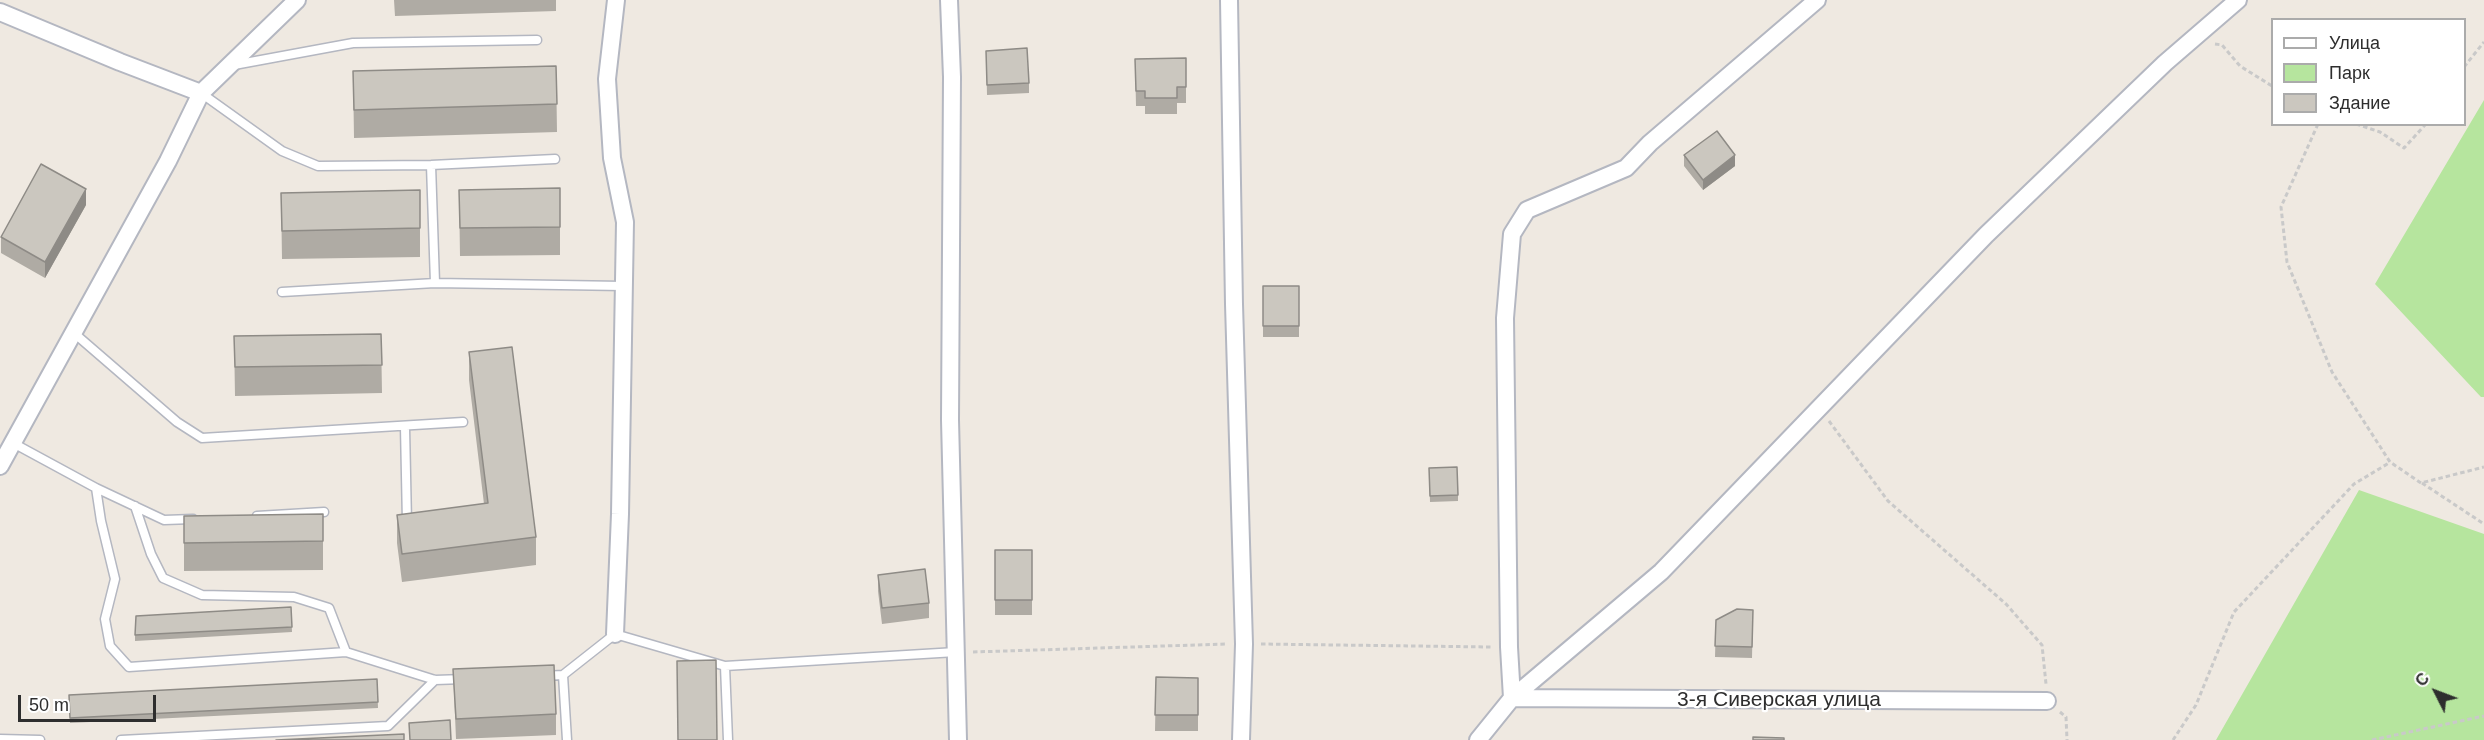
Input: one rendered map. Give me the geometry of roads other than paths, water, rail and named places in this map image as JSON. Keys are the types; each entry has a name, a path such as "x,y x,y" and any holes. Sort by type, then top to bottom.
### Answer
{"street":[{"path":"0,466 168,161 201,93 297,0"},
{"path":"615,634 620,513 625,222 612,158 607,79 616,0"},
{"path":"949,0 952,76 950,420 958,740"},
{"path":"1229,0 1234,315 1244,644 1241,740"},
{"path":"1512,699 1509,647 1505,318 1512,234 1527,210 1626,168 1650,143 1816,0"},
{"path":"1478,740 1512,699 1661,572 1986,235 2188,43 2238,0"},
{"path":"0,12 201,93"},
{"name":"3-я Сиверская улица","path":"1512,699 2047,700"}],"lane":[{"path":"228,66 353,43 537,40"},
{"path":"201,93 282,152 318,166 431,165 555,159"},
{"path":"431,165 435,284"},
{"path":"282,292 435,284 623,286"},
{"path":"74,333 177,422 202,438 463,422"},
{"path":"405,427 407,525 418,524"},
{"path":"13,443 96,488 164,520 198,518"},
{"path":"96,488 101,521 115,579 105,619 110,646 129,667 346,652 435,680 470,679"},
{"path":"135,506 151,554 163,578 202,595 294,597 329,608 346,652"},
{"path":"244,516 324,512"},
{"path":"528,676 563,675 615,634 725,666 956,652"},
{"path":"725,666 728,740"},
{"path":"563,675 567,740"},
{"path":"121,740 388,726 435,680"},
{"path":"0,739 40,740"}]}
